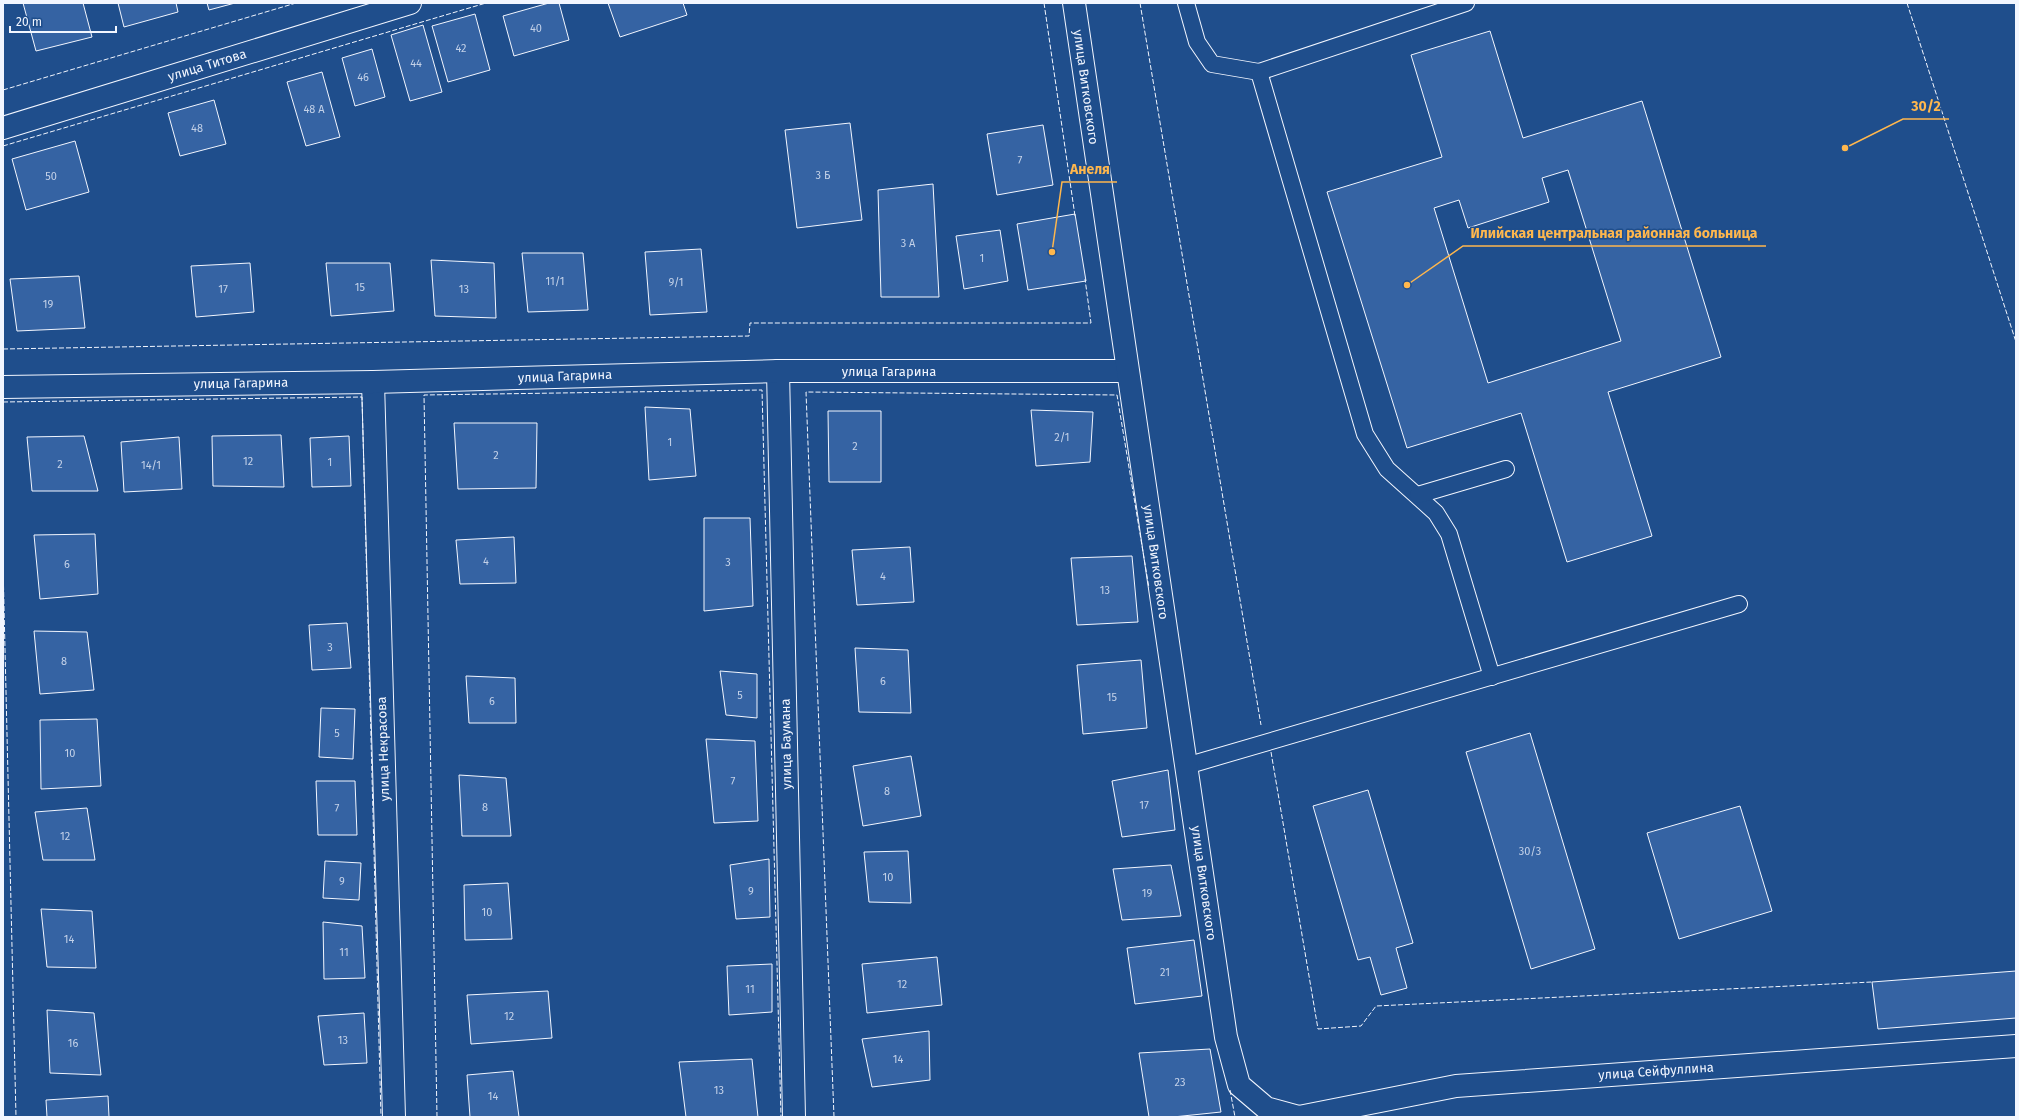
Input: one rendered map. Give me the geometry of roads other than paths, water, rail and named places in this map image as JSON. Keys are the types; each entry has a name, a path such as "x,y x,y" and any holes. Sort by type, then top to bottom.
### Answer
{"street":[{"name":"улица Титова","path":"3,128 410,3"},
{"name":"улица Витковского","path":"1074,3 1226,1037 1239,1085 1263,1112"},
{"name":"улица Гагарина","path":"3,387 373,382 778,371 1127,371"},
{"name":"улица Баумана","path":"778,371 794,1117"},
{"name":"улица Некрасова","path":"373,382 394,1117"},
{"name":"улица Сейфуллина","path":"1263,1112 1299,1117 1456,1086 2016,1046"}],"lane":[{"path":"1186,3 1197,42 1212,64 1259,72 1466,3"},
{"path":"1259,72 1365,434 1387,468 1436,513 1449,534 1492,677"},
{"path":"1418,495 1506,469"},
{"path":"1186,766 1739,604"}],"place":[{"name":"30/2","path":"1845,148"},
{"name":"Анеля","path":"1052,252"},
{"name":"Илийская центральная районная больница","path":"1407,285"}]}
